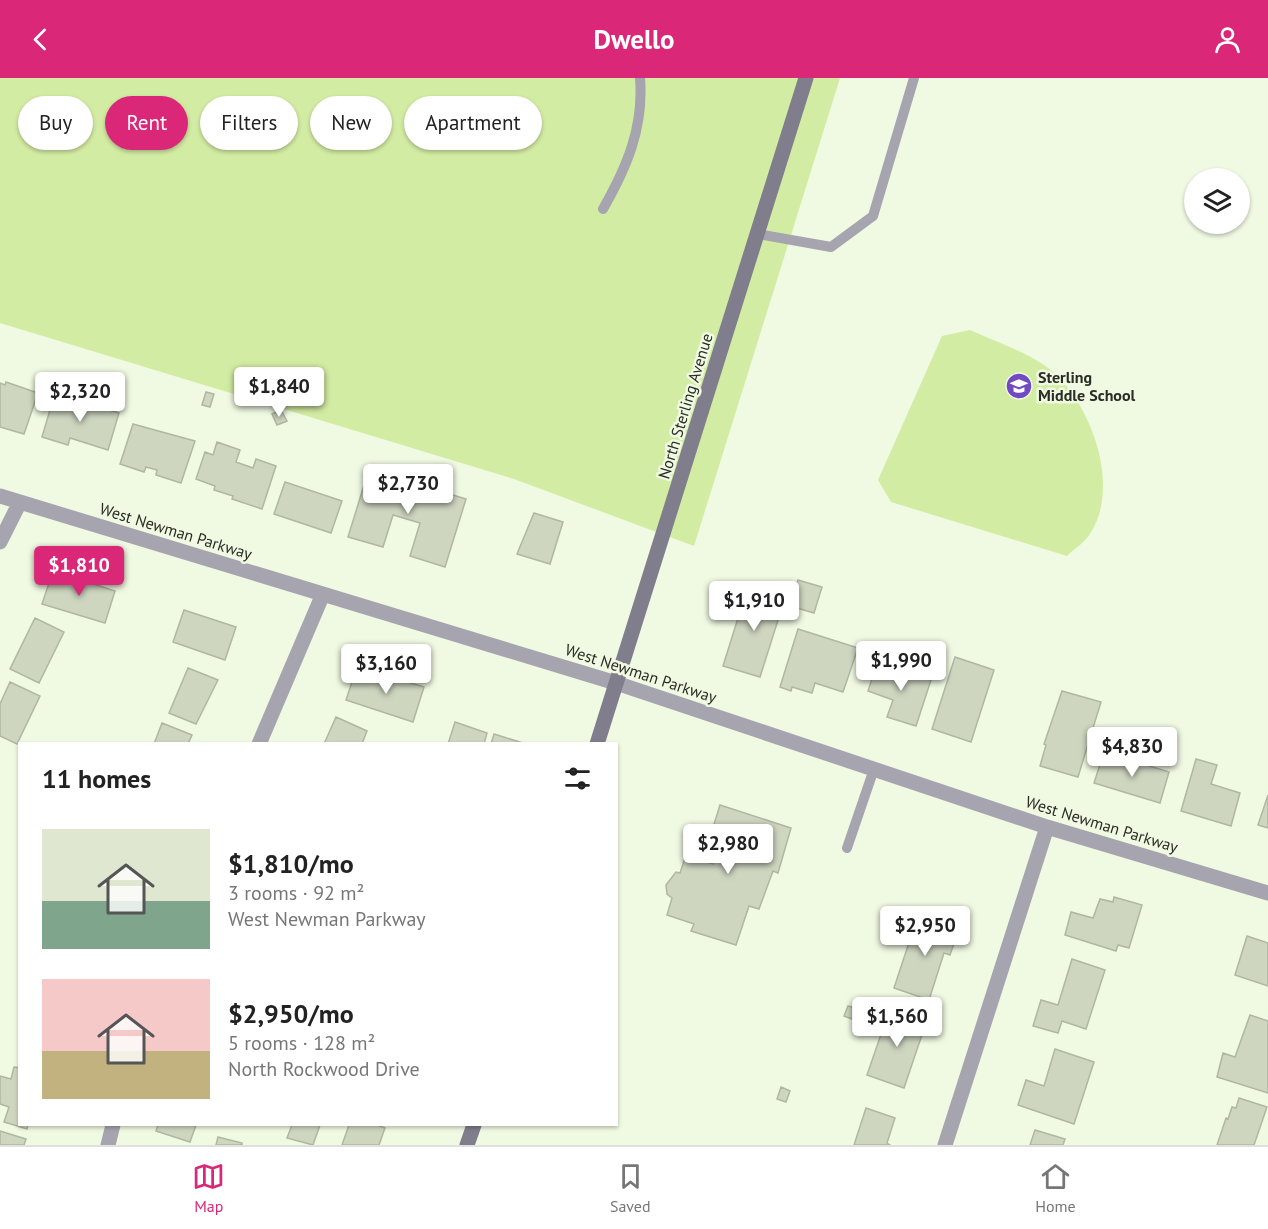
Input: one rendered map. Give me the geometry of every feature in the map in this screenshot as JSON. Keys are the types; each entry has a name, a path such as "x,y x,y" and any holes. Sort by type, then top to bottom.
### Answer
{"main road":[{"name":"North Sterling Avenue","path":"598,742 806,78"},
{"path":"467,1145 474,1126"}],"street":[{"name":"West Newman Parkway","path":"0,496 616,683 1047,827 1268,893"},
{"path":"0,542 20,502"},
{"path":"260,742 324,594"},
{"path":"945,1145 1047,827"},
{"path":"108,1145 113,1126"}],"lane":[{"path":"603,209 633,150 642,104 640,78"},
{"path":"758,234 831,247 873,216 914,78"},
{"path":"848,848 874,769"}],"green space":[{"path":"0,78 840,78 694,546 514,479 0,323"},
{"path":"970,330 1023,353 1052,371 1079,404 1090,425 1098,448 1103,493 1099,515 1090,534 1067,556 891,502 878,480 942,336"}],"building":[{"path":"6,382 38,393 24,434 0,427 0,383 5,385"},
{"path":"206,392 214,394 210,407 202,405"},
{"path":"55,393 119,413 108,450 70,438 68,445 42,437"},
{"path":"281,410 287,421 277,425 272,414"},
{"path":"133,424 195,441 181,483 156,475 157,470 146,467 144,472 120,464"},
{"path":"217,442 240,450 236,462 253,468 256,459 276,466 262,509 232,499 233,496 214,490 215,486 196,479 205,452 213,455"},
{"path":"369,469 466,499 445,567 410,556 420,523 393,515 383,547 348,537"},
{"path":"285,482 342,501 331,533 274,514"},
{"path":"534,513 563,522 550,564 517,554"},
{"path":"53,571 115,591 105,623 42,604"},
{"path":"798,580 822,587 814,613 790,606"},
{"path":"748,586 785,598 760,677 723,666"},
{"path":"184,610 236,627 225,660 173,642"},
{"path":"35,618 64,632 39,683 10,669"},
{"path":"798,629 858,648 843,692 815,683 812,693 792,687 791,691 780,687"},
{"path":"955,657 994,670 971,742 932,729"},
{"path":"877,663 931,680 916,726 887,717 893,700 868,691"},
{"path":"188,668 218,680 196,724 169,713"},
{"path":"356,670 393,682 394,678 424,687 413,722 346,700"},
{"path":"10,682 40,696 17,744 0,736 0,704"},
{"path":"1062,691 1101,702 1078,777 1040,766 1046,745 1044,744"},
{"path":"336,717 367,731 363,742 325,742"},
{"path":"455,722 487,733 485,742 449,742"},
{"path":"162,723 192,735 189,742 155,742"},
{"path":"494,734 520,742 492,742"},
{"path":"1104,752 1169,772 1160,803 1094,783"},
{"path":"1196,759 1217,765 1211,784 1240,793 1231,826 1181,811"},
{"path":"1268,795 1268,828 1258,825"},
{"path":"720,805 791,828 778,873 773,871 759,909 749,906 736,945 691,931 694,924 667,915 672,898 667,894 666,885 676,872 680,873 686,855 713,864 716,853 706,850"},
{"path":"1114,897 1142,905 1129,948 1118,945 1116,951 1065,935 1071,912 1093,918 1100,899 1113,902"},
{"path":"918,915 959,929 950,955 944,953 929,1000 894,988"},
{"path":"1247,936 1268,943 1268,986 1235,975"},
{"path":"1072,959 1105,970 1086,1029 1062,1021 1058,1033 1033,1026 1041,1000 1058,1005"},
{"path":"848,1006 856,1008 852,1019 844,1016"},
{"path":"890,1008 927,1020 904,1088 867,1075"},
{"path":"1250,1015 1268,1021 1268,1093 1217,1077 1223,1053 1235,1057"},
{"path":"1055,1049 1094,1062 1074,1124 1018,1105 1026,1080 1044,1086"},
{"path":"14,1067 18,1068 18,1126 28,1126 27,1129 4,1122 9,1107 0,1104 0,1076 11,1079"},
{"path":"781,1087 790,1091 786,1102 777,1099"},
{"path":"1239,1098 1267,1107 1254,1145 1217,1145 1226,1118 1228,1119 1232,1107 1236,1108"},
{"path":"866,1108 895,1118 887,1143 890,1145 854,1145"},
{"path":"158,1126 196,1126 190,1142 156,1131"},
{"path":"292,1126 320,1126 313,1145 287,1138"},
{"path":"349,1126 385,1128 379,1145 342,1145"},
{"path":"1035,1130 1065,1139 1063,1145 1030,1145"},
{"path":"0,1131 26,1139 24,1145 0,1145"},
{"path":"218,1137 242,1143 242,1145 216,1145"}],"place":[{"name":"Sterling Middle School","path":"1019,386"}]}
